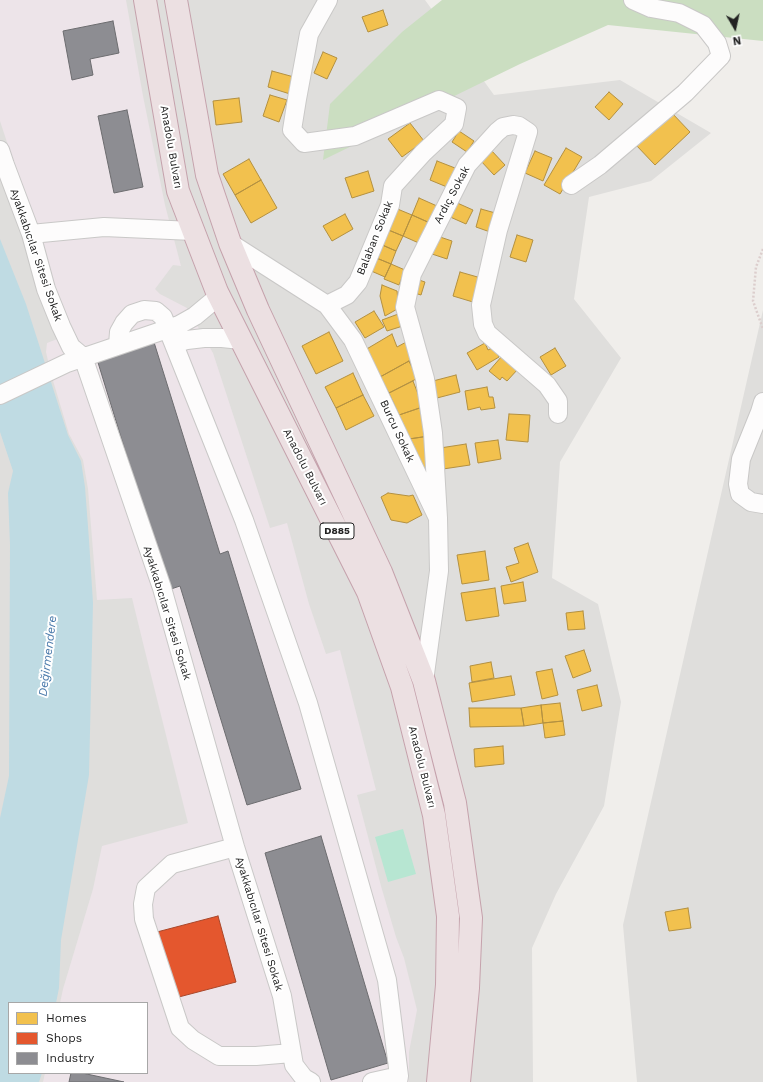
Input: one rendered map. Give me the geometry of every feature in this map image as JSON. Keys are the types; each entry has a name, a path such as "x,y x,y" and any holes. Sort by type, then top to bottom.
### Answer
{"highway":[{"name":"Anadolu Bulvarı","path":"145,0 178,191 219,296 368,592 402,687 434,815 448,916 447,984 438,1082"},
{"name":"Anadolu Bulvarı","path":"176,0 207,175 230,243 258,310 381,572 424,681 454,803 472,918 468,988 459,1082"}],"street":[{"name":"Balaban Sokak","path":"327,305 347,295 358,282 390,205 394,186 423,153 454,124 457,108 439,100 355,136 304,143 292,130 296,99 309,34 328,0"},
{"path":"571,185 600,165 685,93 721,56 717,43 703,25 679,13 651,8 633,0"},
{"name":"Ardıç Sokak","path":"438,518 433,433 425,379 405,307 412,274 467,165 497,132 503,127 513,124 528,132 498,230 481,305 483,324 487,333 547,385 558,401 558,414"},
{"name":"Ayakkabıcılar Sitesi Sokak","path":"0,150 31,234 46,289 71,347 162,588 235,847 282,996 294,1065 304,1078 311,1082"},
{"path":"31,234 104,227 193,231"},
{"name":"Burcu Sokak","path":"230,243 327,305 353,340 438,518 439,571 424,681"},
{"path":"171,336 179,325 196,316 219,296"},
{"path":"118,346 119,332 124,323 132,314 144,310 156,311 163,317 244,520 308,703 387,980 399,1079 372,1082"},
{"path":"0,395 75,360 118,346 171,336 187,340 204,338 241,340"},
{"path":"763,402 741,459 738,484 740,494 751,502 763,504"},
{"path":"235,847 172,864 146,888 142,904 144,919 180,1028 193,1040 218,1056 256,1056 292,1053"}],"path":[{"path":"763,249 756,267 753,301 763,330"}],"shaded area":[{"path":"0,0 425,0 494,95 620,80 711,133 651,181 589,197 574,299 621,358 560,462 552,578 598,604 621,702 604,806 556,894 532,948 533,1082 0,1082"},
{"path":"0,0 126,0 143,96 165,205 181,266 173,265 155,289 160,294 187,308 213,353 270,528 287,523 309,604 326,654 340,650 376,790 357,795 381,886 396,937 404,958 417,1010 409,1052 409,1082 43,1082 45,1074 148,1074 148,1002 60,1002 93,889 102,846 188,823 132,598 97,600 88,489 83,460 69,434 46,352 47,343 60,338 68,327 0,121"},
{"path":"763,310 763,1082 637,1082 623,925"}],"green space":[{"path":"442,0 763,0 763,41 608,25 520,64 323,160 330,104 402,32"},
{"path":"403,829 416,874 388,882 375,837"}],"water":[{"name":"Değirmendere","path":"0,239 26,304 68,435 81,461 85,487 93,603 89,775 61,940 59,988 56,1002 8,1002 8,1074 42,1074 39,1082 0,1082 0,818 9,776 10,545 8,493 13,471 0,432"}],"building: Homes":[{"path":"383,10 388,25 368,32 362,17"},
{"path":"323,52 337,58 327,79 314,73"},
{"path":"272,71 294,77 290,94 268,87"},
{"path":"609,92 623,104 609,120 595,107"},
{"path":"270,95 287,100 279,122 263,116"},
{"path":"239,98 242,122 216,125 213,101"},
{"path":"671,112 690,132 655,165 636,145"},
{"path":"410,123 424,141 402,157 388,139"},
{"path":"459,131 474,141 467,152 452,142"},
{"path":"566,148 582,157 560,194 544,185"},
{"path":"491,150 505,165 494,175 480,160"},
{"path":"535,151 552,158 543,181 525,173"},
{"path":"249,159 261,180 235,195 223,174"},
{"path":"437,161 455,168 447,187 430,180"},
{"path":"368,171 374,191 352,198 345,178"},
{"path":"261,180 277,208 251,223 235,195"},
{"path":"419,198 437,206 430,223 412,215"},
{"path":"455,202 473,210 466,224 448,216"},
{"path":"395,208 412,215 403,236 386,229"},
{"path":"481,209 499,214 493,233 476,227"},
{"path":"345,214 353,229 332,241 323,226"},
{"path":"412,215 430,223 421,244 403,236"},
{"path":"386,229 403,236 396,251 380,244"},
{"path":"517,235 533,240 526,262 510,257"},
{"path":"437,236 452,241 447,259 432,254"},
{"path":"380,244 396,251 391,264 374,257"},
{"path":"374,257 391,264 385,277 369,270"},
{"path":"391,264 405,270 399,285 384,279"},
{"path":"460,272 481,278 473,302 453,296"},
{"path":"416,279 425,282 421,295 411,292"},
{"path":"382,285 397,291 399,308 385,316 380,296"},
{"path":"374,311 384,327 365,338 355,322"},
{"path":"401,313 406,325 387,331 382,320"},
{"path":"329,332 343,361 316,374 302,346"},
{"path":"392,334 397,347 410,340 414,371 409,361 380,377 365,350"},
{"path":"485,343 488,350 494,347 499,357 477,370 467,353"},
{"path":"555,348 566,366 551,375 540,357"},
{"path":"502,356 518,369 507,381 502,377 500,380 489,371"},
{"path":"409,361 418,378 389,393 380,377"},
{"path":"353,373 363,395 336,408 325,387"},
{"path":"456,375 460,392 437,398 433,381"},
{"path":"413,381 423,407 399,415 389,393"},
{"path":"487,387 489,397 493,397 495,408 481,410 480,407 468,410 465,391"},
{"path":"363,395 374,416 346,430 336,408"},
{"path":"425,406 429,436 409,439 399,415"},
{"path":"509,414 530,415 528,442 506,440"},
{"path":"429,436 431,470 424,472 409,439"},
{"path":"498,440 501,459 478,463 475,443"},
{"path":"466,444 470,465 443,469 440,448"},
{"path":"388,493 409,496 413,495 422,515 407,523 391,520 381,497"},
{"path":"528,543 538,572 511,582 506,567 519,563 514,548"},
{"path":"485,551 489,580 462,584 457,555"},
{"path":"523,582 526,601 504,604 501,586"},
{"path":"495,588 499,616 466,621 461,593"},
{"path":"583,611 585,629 568,630 566,613"},
{"path":"584,650 591,671 573,678 565,656"},
{"path":"491,662 494,678 472,682 470,666"},
{"path":"552,669 558,695 542,699 536,672"},
{"path":"511,676 515,695 472,702 469,683"},
{"path":"597,685 602,706 582,711 577,690"},
{"path":"560,703 563,721 543,723 541,705"},
{"path":"541,705 543,723 524,726 521,708"},
{"path":"469,708 521,708 524,726 470,727"},
{"path":"563,721 565,735 545,738 543,723"},
{"path":"503,746 504,764 475,767 474,749"},
{"path":"688,908 691,928 669,931 665,912"}],"building: Shops":[{"path":"218,916 236,982 175,998 157,932"}],"building: Industry":[{"path":"113,21 119,53 90,59 93,75 72,80 63,31"},
{"path":"127,110 143,187 114,193 98,116"},
{"path":"153,339 220,554 228,551 301,789 247,805 180,586 168,590 96,356"},
{"path":"321,836 388,1063 331,1080 265,853"},
{"path":"71,1074 87,1074 124,1082 69,1082"}]}
